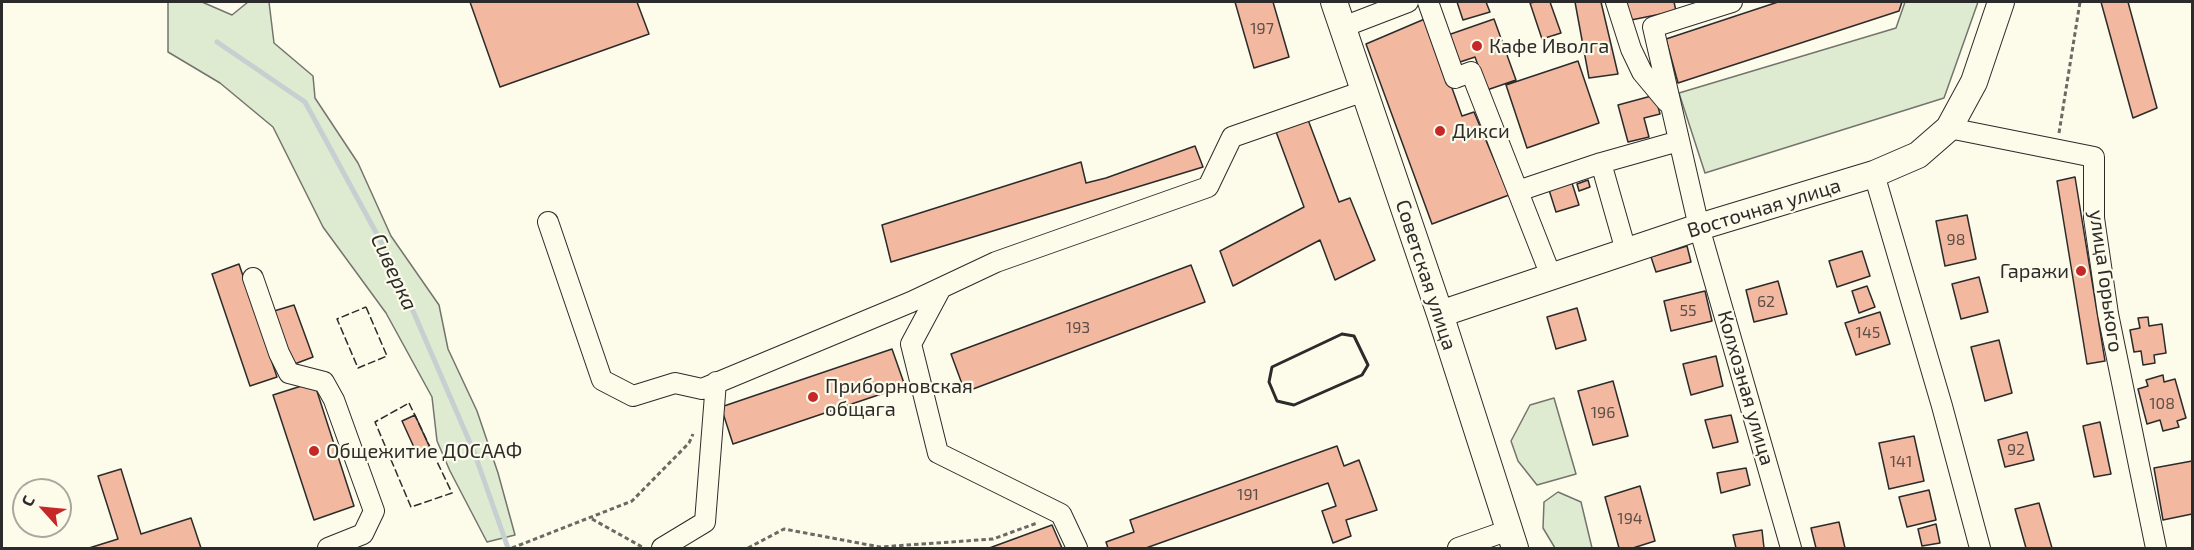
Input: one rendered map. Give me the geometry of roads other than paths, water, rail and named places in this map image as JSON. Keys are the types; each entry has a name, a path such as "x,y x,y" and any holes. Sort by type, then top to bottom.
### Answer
{"main road":[{"name":"Советская улица","path":"1334,2 1440,314 1512,539"},
{"name":"Восточная улица","path":"1440,314 1699,227 1874,174 1918,155 1949,128 1974,82 2001,2"}],"street":[{"path":"1343,27 1408,2"},
{"path":"1428,2 1455,78 1471,72 1551,276"},
{"path":"1616,2 1631,49 1642,72 1671,106"},
{"path":"1699,7 1732,2"},
{"name":"Колхозная улица","path":"1699,7 1653,27 1699,227 1791,549"},
{"path":"548,222 602,380 633,396 675,383 702,388 911,302 996,262 1208,187 1232,137 1364,91"},
{"name":"улица Горького","path":"1949,128 2094,157 2094,218 2108,314 2156,549"},
{"path":"1518,191 1601,163 1679,141"},
{"path":"1601,163 1626,251"},
{"path":"1874,174 1942,406 1980,549"},
{"path":"253,278 279,353 289,373 324,382 334,400 374,511 363,534 328,549"},
{"path":"941,288 911,344 938,453 1061,514 1077,549"},
{"path":"662,549 705,522 716,382"},
{"path":"1458,549 1512,539"}],"waterway":[{"name":"Сиверка","path":"217,42 305,102 391,260 474,452 508,548"}],"place":[{"name":"Кафе Иволга","path":"1477,46"},
{"name":"Дикси","path":"1440,131"},
{"name":"Гаражи","path":"2081,271"},
{"name":"Приборновская общага","path":"813,397"},
{"name":"Общежитие ДОСААФ","path":"314,451"}]}
